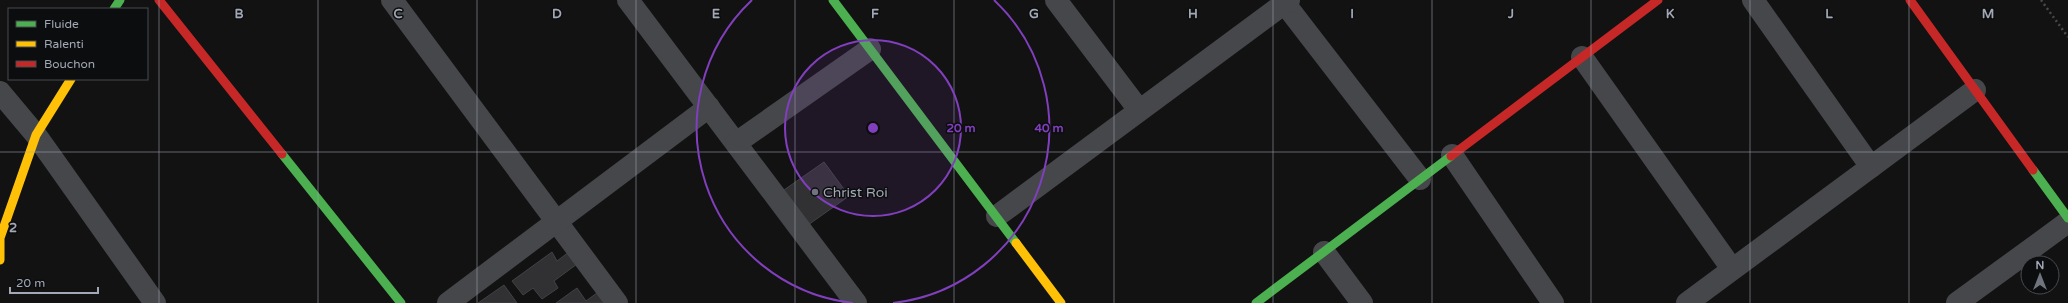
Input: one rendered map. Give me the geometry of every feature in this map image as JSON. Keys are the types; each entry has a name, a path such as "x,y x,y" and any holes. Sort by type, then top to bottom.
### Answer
{"street":[{"path":"159,0 401,303"},
{"path":"392,0 617,303"},
{"path":"628,0 856,303"},
{"path":"833,0 1061,303"},
{"path":"1056,0 1140,110"},
{"path":"1256,303 1658,0"},
{"path":"1753,0 1871,167"},
{"path":"1910,0 2068,218"},
{"path":"997,216 1285,1 1420,179"},
{"path":"736,143 870,49"},
{"path":"1582,57 1732,269"},
{"path":"0,260 0,238 36,135 70,80"},
{"path":"1687,303 1975,90"},
{"path":"0,92 36,135 155,303"},
{"path":"448,303 709,107"},
{"path":"1452,155 1553,303"},
{"path":"1957,303 2068,222"},
{"path":"1324,252 1362,303"}],"path":[{"path":"2041,0 2068,37"}],"building":[{"path":"824,162 849,196 808,225 784,190"},
{"path":"552,252 557,261 569,252 577,264 554,281 558,288 542,299 533,288 523,295 512,281"},
{"path":"504,285 517,303 478,303"},
{"path":"577,288 586,301 601,290 611,303 556,303"}],"traffic: fast":[{"path":"115,8 120,0"},
{"path":"833,0 1016,243"},
{"path":"282,154 401,303"},
{"path":"1256,303 1451,156"},
{"path":"2033,170 2068,218"}],"traffic: slow":[{"path":"0,260 0,238 36,135 70,80"},
{"path":"1016,243 1061,303"}],"traffic: jam":[{"path":"159,0 282,154"},
{"path":"1451,156 1658,0"},
{"path":"1910,0 2033,170"}],"place":[{"name":"Christ Roi","path":"815,192"}]}
